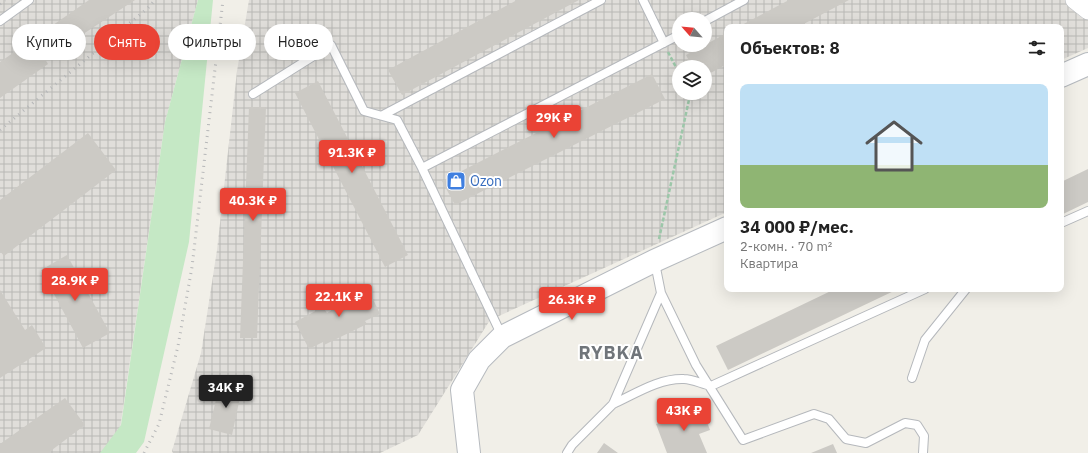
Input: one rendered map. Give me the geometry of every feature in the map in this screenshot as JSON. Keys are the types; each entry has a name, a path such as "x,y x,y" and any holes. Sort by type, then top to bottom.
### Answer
{"main road":[{"path":"1064,75 1088,64"},
{"path":"469,453 462,390 479,360 502,336 654,261 724,229"}],"street":[{"path":"1074,0 1088,11"}],"lane":[{"path":"0,21 29,0"},
{"path":"383,115 601,0"},
{"path":"643,0 664,43"},
{"path":"712,17 744,0"},
{"path":"422,168 672,39"},
{"path":"253,94 331,46 364,111 397,120 422,168 502,336"},
{"path":"1064,223 1088,211"},
{"path":"654,261 661,293 696,365 711,386 744,440 814,414 829,419 846,439 866,443 905,423 917,425 924,436 923,453"},
{"path":"567,453 572,445 613,404 656,384 670,380 685,379 711,386 918,292"},
{"path":"912,378 925,340 964,292"},
{"path":"613,404 661,293"}],"path":[{"path":"664,43 672,60"},
{"path":"654,261 689,100"}],"shaded area":[{"path":"0,0 198,0 192,24 168,24 168,60 182,60 165,122 120,429 101,453 0,453"},
{"path":"249,0 1088,0 1088,48 1064,59 1064,24 724,24 724,213 490,320 418,435 380,453 173,453 172,451 201,353 217,250 239,60 256,60 256,24 245,24"}],"green space":[{"path":"198,0 213,0 211,24 192,24"},
{"path":"182,60 207,60 189,242 144,442 136,453 100,453 121,425 165,122"}],"building":[{"path":"89,0 135,0 98,24 94,24 94,27 86,32 86,24 55,24"},
{"path":"517,0 579,0 402,95 388,70"},
{"path":"789,0 849,0 804,24 744,24"},
{"path":"724,35 724,66 712,72 712,60 688,60 686,55 692,52 712,52 712,41"},
{"path":"12,54 12,60 46,60 48,64 0,98 0,62"},
{"path":"652,74 665,99 455,205 442,181"},
{"path":"318,81 408,255 385,267 295,93"},
{"path":"249,107 266,107 257,338 240,338"},
{"path":"88,133 116,170 4,256 0,251 0,200"},
{"path":"1088,169 1088,202 1064,214 1064,181"},
{"path":"67,255 110,333 83,348 41,270"},
{"path":"366,284 380,314 365,321 367,324 324,345 323,342 309,349 295,322 323,307 327,313 339,306 336,299"},
{"path":"0,290 25,330 32,325 46,348 0,378"},
{"path":"829,292 892,292 728,370 716,346"},
{"path":"220,383 242,388 232,435 209,429"},
{"path":"65,398 85,425 48,453 0,453 0,444"},
{"path":"701,406 710,430 699,434 707,453 667,453 656,424"},
{"path":"604,443 618,453 597,453"},
{"path":"833,444 837,453 811,453"}],"railway":[{"path":"0,4 5,0"},
{"path":"0,130 148,8 155,0"},
{"path":"144,453 159,424 178,346 192,267 223,0"}],"place":[{"name":"Ozon","path":"456,181"}],"district":[{"name":"RYBKA","path":"611,353"}]}
